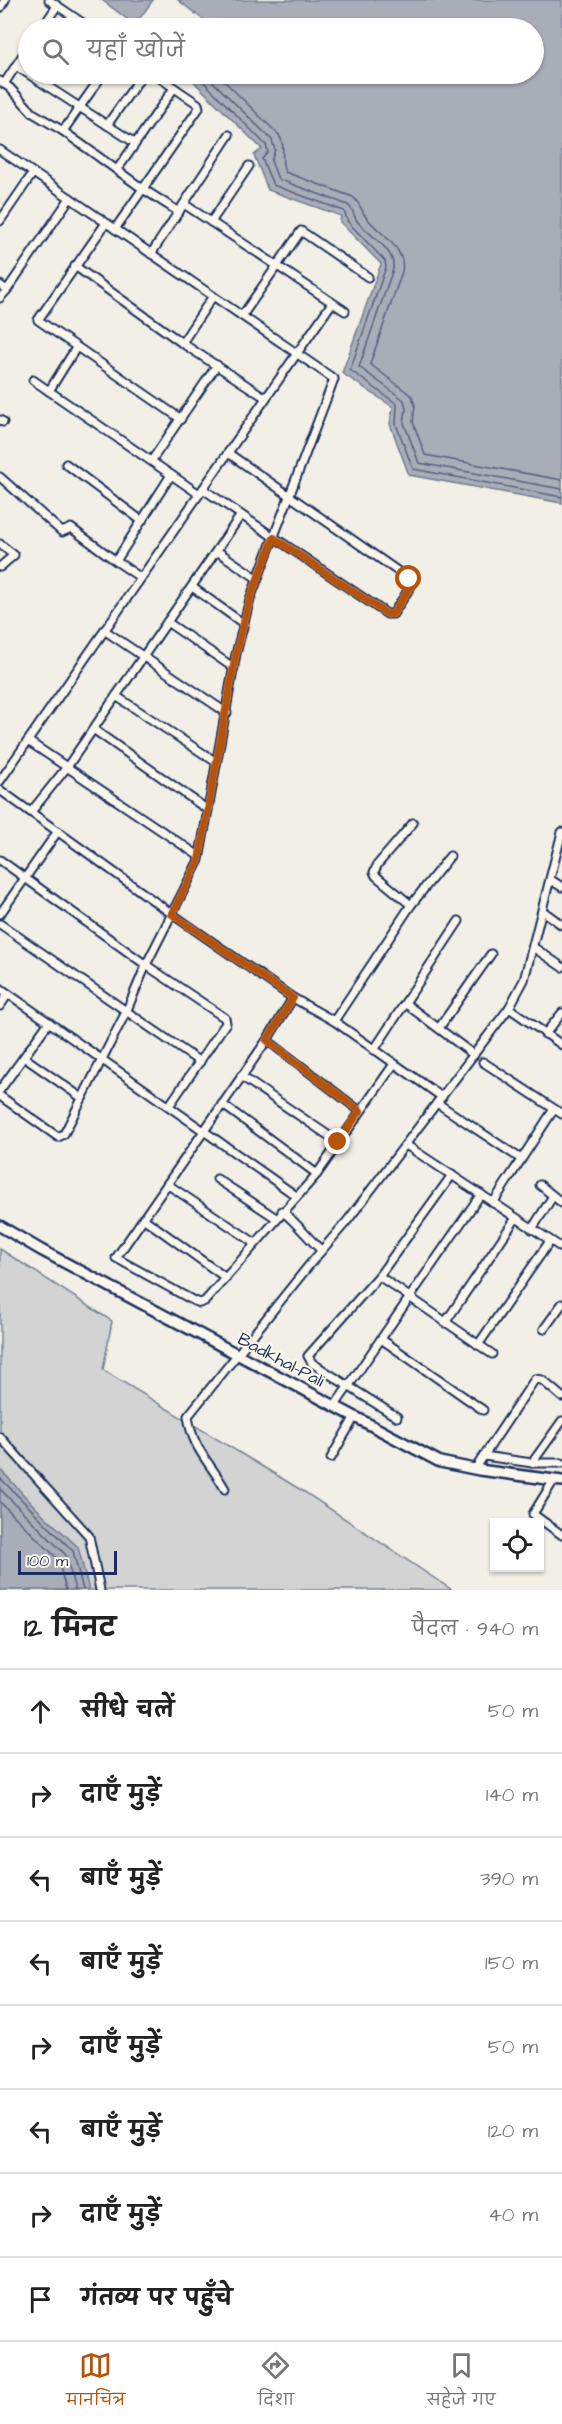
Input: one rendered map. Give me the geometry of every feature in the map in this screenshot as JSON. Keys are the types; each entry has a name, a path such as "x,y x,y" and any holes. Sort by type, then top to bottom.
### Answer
{"street":[{"path":"0,8 5,0"},
{"path":"50,0 75,18"},
{"path":"49,18 57,6"},
{"path":"18,63 2,82 33,113 63,131 179,212"},
{"path":"44,84 135,143"},
{"path":"63,131 95,84"},
{"path":"107,125 136,84"},
{"path":"115,229 200,108 198,104 168,84"},
{"path":"117,170 174,88"},
{"path":"152,254 229,135"},
{"path":"0,150 334,379 258,579 244,624 200,856 146,965 127,1010 64,1134 58,1137 0,1096"},
{"path":"211,222 249,166"},
{"path":"0,222 33,173"},
{"path":"0,298 8,290 70,198"},
{"path":"184,204 345,311"},
{"path":"106,223 38,320 181,418"},
{"path":"242,316 301,231 368,277"},
{"path":"75,266 182,343 266,398"},
{"path":"0,285 8,290"},
{"path":"182,343 213,296"},
{"path":"0,781 332,303"},
{"path":"49,391 76,348"},
{"path":"152,460 217,365"},
{"path":"33,380 171,475 241,515 387,614 393,614 411,586 409,579 228,453"},
{"path":"66,464 142,521"},
{"path":"116,561 171,475"},
{"path":"0,477 62,532 71,528 141,578"},
{"path":"31,812 67,767 241,515"},
{"path":"0,543 14,555 0,567"},
{"path":"217,551 258,579"},
{"path":"192,586 244,624"},
{"path":"167,622 234,668"},
{"path":"104,630 227,713"},
{"path":"116,696 216,762"},
{"path":"93,729 208,810"},
{"path":"28,741 200,856"},
{"path":"0,790 293,998 334,1021 521,1159"},
{"path":"411,906 375,876 374,872 378,864 413,823"},
{"path":"0,914 58,831"},
{"path":"225,1489 196,1448 190,1432 188,1416 321,1250 348,1220 509,1008 524,980 559,851 562,832"},
{"path":"334,1021 411,906 450,856"},
{"path":"0,861 225,1018 226,1023 169,1106"},
{"path":"551,880 562,887"},
{"path":"543,911 562,925"},
{"path":"374,1050 459,921"},
{"path":"0,924 200,1062"},
{"path":"533,947 562,967"},
{"path":"439,1028 491,954"},
{"path":"0,988 295,1195"},
{"path":"0,1006 8,994"},
{"path":"293,998 267,1040 116,1258 200,1303 205,1300 295,1195 316,1174 394,1064"},
{"path":"406,1004 474,1055"},
{"path":"509,1008 562,1045"},
{"path":"545,1034 562,1013"},
{"path":"0,1090 49,1022"},
{"path":"267,1040 360,1111"},
{"path":"25,1058 82,1098"},
{"path":"483,1062 562,1114"},
{"path":"241,1076 338,1142"},
{"path":"222,1104 316,1174"},
{"path":"493,1203 554,1109"},
{"path":"406,1145 562,1248"},
{"path":"397,1417 312,1363 308,1356 379,1276 452,1175"},
{"path":"217,1179 276,1218"},
{"path":"167,1184 255,1244"},
{"path":"540,1185 562,1203"},
{"path":"334,1407 481,1194"},
{"path":"532,1228 553,1196"},
{"path":"282,1211 321,1250"},
{"path":"143,1218 226,1278"},
{"path":"445,1323 516,1218"},
{"name":"Badkhal-Pali","path":"0,1226 354,1418 440,1462 558,1480"},
{"path":"478,1345 550,1241"},
{"path":"379,1276 409,1299 492,1354"},
{"path":"544,1329 562,1304"},
{"path":"381,1339 483,1410"},
{"path":"475,1469 535,1379 539,1378 561,1392"},
{"path":"331,1458 354,1418"},
{"path":"532,1463 562,1421"},
{"path":"0,1437 89,1536 100,1590"},
{"path":"484,1456 532,1463 562,1463"},
{"path":"558,1480 533,1514 562,1536"}],"shaded area":[{"path":"0,1249 112,1321 103,1370 306,1493 452,1590 0,1590"}],"water":[{"path":"102,0 153,0 140,18 126,18"},
{"path":"178,0 562,0 562,503 409,475 390,424 393,407 342,373 381,264 340,222 341,216 268,190 254,155 262,149 196,84 544,84 544,18 201,18"},
{"path":"0,1469 35,1507 78,1547 89,1590 0,1590"}],"route":[{"path":"338,1142 360,1111 267,1040 293,998 172,914 199,860 236,654 250,599 274,538 390,615 393,614 411,586 409,579"}]}
